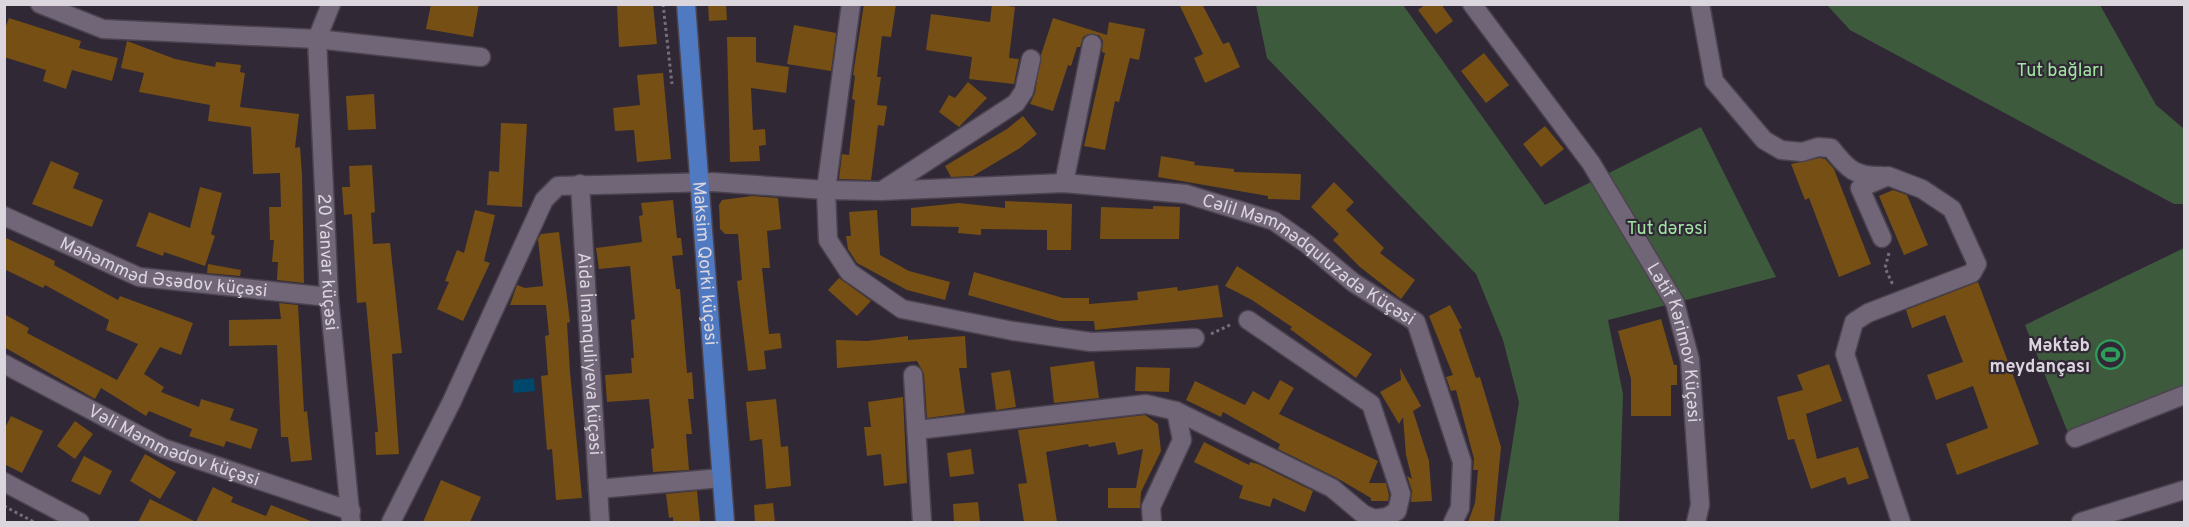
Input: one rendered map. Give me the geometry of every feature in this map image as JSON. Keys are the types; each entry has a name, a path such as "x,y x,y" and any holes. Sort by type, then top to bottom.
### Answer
{"main road":[{"name":"Maksim Qorki küçəsi","path":"686,4 697,182 725,522"}],"street":[{"path":"40,4 103,29 317,39 481,57"},
{"name":"20 Yanvar küçəsi","path":"330,4 317,39 329,297 351,517"},
{"path":"851,4 826,190 828,240 849,272 902,309 1013,331 1091,342 1195,338"},
{"name":"Lətif Kərimov Küçəsi","path":"1472,4 1591,163 1675,303 1690,360 1700,505 1696,522"},
{"path":"1700,4 1714,81 1764,140 1781,150 1802,152 1818,147 1832,148 1843,164 1862,177 1888,176 1922,189 1952,209 1977,264 1972,273 1868,313 1854,322 1845,354 1901,522"},
{"path":"1064,183 1092,44"},
{"path":"881,191 1016,104 1024,91 1031,58"},
{"path":"1882,238 1860,188 1888,176"},
{"path":"391,522 452,401 544,200 558,186 697,182"},
{"name":"Cəlil Məmmədquluzadə Küçəsi","path":"697,182 881,191 1064,183 1186,194 1274,221 1307,244 1354,283 1416,322 1462,462 1460,508 1454,522"},
{"name":"Aida İmanquliyeva küçəsi","path":"580,184 600,522"},
{"name":"Məhəmməd Əsədov küçəsi","path":"4,216 139,277 329,297"},
{"path":"917,430 1120,405 1146,404 1176,411 1332,488 1363,514 1374,519 1388,517 1397,511 1401,494 1371,404 1248,320"},
{"name":"Vəli Məmmədov küçəsi","path":"4,364 163,448 351,517"},
{"path":"913,375 922,522"},
{"path":"2075,438 2184,395"},
{"path":"1152,522 1151,507 1182,440 1176,411"},
{"path":"598,489 721,477"},
{"path":"4,482 80,522"},
{"path":"2081,522 2184,490"}],"path":[{"path":"1882,238 1890,255 1885,268 1901,300"},
{"path":"1195,338 1219,333 1239,319 1248,320"},
{"path":"4,506 34,522"}],"green space":[{"name":"Tut dərəsi","path":"1256,5 1403,5 1545,205 1701,127 1776,277 1608,320 1623,394 1619,522 1500,522 1519,402 1503,340 1476,274 1267,58"},
{"name":"Tut bağları","path":"1827,5 2100,5 2156,105 2184,129 2184,204 2174,204 1850,30"},
{"name":"Məktəb meydançası","path":"2184,248 2184,385 2068,433 2025,325"}],"water":[{"path":"534,378 535,391 513,393 513,380"}],"building":[{"path":"431,4 479,4 473,37 426,29"},
{"path":"653,4 657,44 619,47 617,6"},
{"path":"708,4 726,4 727,20 709,21"},
{"path":"864,4 896,4 891,37 882,36 877,77 881,77 877,105 887,106 884,126 878,125 871,180 839,179 842,154 849,155 855,100 852,99 855,76 853,75"},
{"path":"992,4 1015,7 1009,58 1019,59 1014,84 969,79 972,57 926,50 931,14 990,22"},
{"path":"1179,4 1202,4 1223,44 1229,42 1240,67 1205,83 1194,58 1203,54"},
{"path":"1426,4 1441,4 1453,21 1436,34 1418,10"},
{"path":"9,18 81,41 79,48 118,58 112,81 72,70 66,89 43,81 46,70 4,57 4,31"},
{"path":"1053,18 1107,35 1109,22 1145,29 1139,60 1130,58 1119,102 1115,101 1105,150 1084,146 1105,53 1102,52 1103,41 1099,35 1088,34 1083,37 1071,66 1068,65 1053,111 1030,104 1035,93 1041,55"},
{"path":"794,25 836,33 831,71 787,64"},
{"path":"727,37 756,37 756,62 789,67 786,93 751,88 753,130 765,129 766,145 759,146 760,161 730,162"},
{"path":"127,41 175,59 215,67 216,62 241,65 240,72 245,73 240,107 299,114 295,148 300,147 302,175 304,283 277,280 278,262 272,262 274,240 270,240 269,207 281,207 280,173 253,174 251,127 208,121 210,105 139,92 144,73 121,68"},
{"path":"1484,53 1509,85 1486,103 1461,71"},
{"path":"663,73 671,159 637,162 634,130 615,131 613,108 640,105 637,75"},
{"path":"968,82 987,98 959,127 939,112 949,95 955,98"},
{"path":"374,94 376,129 348,130 346,96"},
{"path":"1023,116 1037,134 1020,148 973,176 951,177 945,166 1007,129"},
{"path":"501,123 527,124 522,207 487,205 489,171 499,172"},
{"path":"1545,126 1564,149 1541,167 1523,144"},
{"path":"1161,156 1195,162 1194,165 1234,169 1234,172 1301,174 1300,200 1268,199 1268,196 1158,177"},
{"path":"1819,158 1825,159 1834,169 1871,264 1839,277 1809,198 1805,200 1791,164"},
{"path":"51,161 79,173 73,188 103,200 92,227 32,204"},
{"path":"372,165 375,212 371,213 373,244 390,243 402,353 392,354 399,454 376,455 375,432 378,432 366,302 357,303 352,214 344,215 342,187 350,187 349,166"},
{"path":"1334,182 1354,202 1346,210 1384,248 1380,253 1415,280 1401,299 1360,267 1333,240 1339,234 1311,207"},
{"path":"200,187 222,193 211,234 215,236 205,266 164,252 163,256 136,246 149,212 190,228"},
{"path":"1893,190 1907,195 1928,245 1904,255 1879,196"},
{"path":"752,196 778,198 781,229 767,231 770,268 762,268 769,334 780,333 782,348 764,351 766,369 748,371 737,281 742,280 738,234 725,234 720,229 719,205 722,200"},
{"path":"673,200 677,238 681,238 683,255 672,256 676,289 680,289 687,373 692,372 694,399 688,399 692,434 686,434 689,470 653,472 651,449 654,448 649,399 607,402 605,375 632,373 631,358 634,358 631,320 635,319 630,266 599,269 596,248 642,242 639,216 643,215 641,203"},
{"path":"1005,201 1072,204 1071,250 1047,250 1047,230 981,229 981,235 958,233 959,227 911,226 911,208 959,203 1005,208"},
{"path":"1153,206 1180,207 1179,239 1100,239 1101,207 1153,209"},
{"path":"475,210 495,215 484,261 490,263 463,321 437,309 449,282 445,281 457,250 464,253"},
{"path":"877,210 880,255 909,271 950,282 945,300 907,290 857,263 848,249 846,236 851,236 849,212"},
{"path":"559,232 570,322 567,323 570,372 582,498 556,500 552,449 547,450 541,376 548,375 545,336 549,335 546,305 510,305 517,285 525,288 543,286 538,239 541,234"},
{"path":"4,237 55,261 54,265 118,300 120,296 193,323 181,355 160,347 144,374 164,387 161,392 199,407 201,399 234,409 230,420 258,429 251,449 226,441 224,447 189,436 192,429 149,411 146,416 101,388 95,399 4,347 4,314 29,328 27,333 117,380 138,344 106,330 109,320 45,285 43,288 4,269"},
{"path":"208,264 241,270 240,276 207,273"},
{"path":"1237,266 1372,354 1356,378 1290,329 1292,327 1252,300 1225,286"},
{"path":"974,272 1063,298 1089,298 1089,304 1138,300 1137,292 1177,287 1178,291 1218,285 1223,317 1095,330 1094,321 1059,321 968,295"},
{"path":"839,278 871,301 857,316 828,290"},
{"path":"1978,282 2039,444 1957,475 1946,444 1988,428 1973,386 1936,400 1927,375 1963,362 1945,315 1912,328 1906,310"},
{"path":"279,303 298,305 304,412 307,411 312,460 291,462 288,437 281,437 277,345 229,346 229,320 281,319"},
{"path":"1450,305 1462,328 1459,329 1476,378 1480,377 1501,447 1494,522 1468,522 1475,503 1478,470 1473,470 1474,459 1456,390 1451,391 1446,377 1453,375 1429,316"},
{"path":"1661,319 1674,365 1677,365 1677,385 1671,385 1671,416 1631,416 1631,379 1618,331"},
{"path":"908,336 908,340 965,336 967,368 959,368 965,413 927,418 924,374 917,361 837,368 836,340 867,341"},
{"path":"1094,361 1099,398 1054,403 1050,367"},
{"path":"1829,364 1842,401 1806,414 1817,459 1858,447 1869,478 1848,485 1845,477 1811,489 1794,439 1788,440 1777,397 1803,390 1797,375"},
{"path":"1136,367 1170,368 1169,392 1135,391"},
{"path":"1400,368 1421,406 1413,411 1429,461 1432,501 1411,502 1412,491 1407,476 1412,479 1406,455 1403,417 1399,424 1380,392 1401,380"},
{"path":"1010,370 1016,407 996,410 991,373"},
{"path":"1280,380 1294,388 1279,414 1378,461 1369,483 1386,483 1388,501 1371,501 1371,498 1337,478 1278,449 1280,444 1223,412 1221,417 1186,400 1195,381 1245,405 1253,391 1269,400"},
{"path":"903,397 907,483 884,486 881,454 867,456 864,427 871,427 868,402"},
{"path":"776,399 781,447 788,446 791,486 766,489 762,439 750,441 746,402"},
{"path":"1145,415 1158,424 1161,451 1141,492 1140,508 1108,508 1108,488 1136,488 1143,449 1118,455 1115,442 1089,447 1088,444 1046,452 1057,522 1024,522 1018,484 1027,483 1018,430"},
{"path":"11,416 43,431 22,473 4,464 4,430"},
{"path":"75,421 93,434 75,459 57,446"},
{"path":"1204,442 1249,465 1250,462 1258,464 1313,491 1305,512 1273,498 1270,507 1239,498 1243,486 1194,462"},
{"path":"971,449 974,474 950,477 947,453"},
{"path":"145,454 176,472 160,499 130,481"},
{"path":"84,456 112,471 100,495 71,481"},
{"path":"441,480 481,497 470,522 423,522"},
{"path":"213,487 233,497 231,502 266,516 271,505 313,522 196,522"},
{"path":"697,491 700,522 673,522 673,517 669,518 666,494"},
{"path":"150,499 196,522 138,522"},
{"path":"978,502 980,522 954,522 953,504"},
{"path":"773,503 775,522 755,522 754,505"}],"place":[{"name":"Məktəb meydançası","path":"2111,355"}]}
